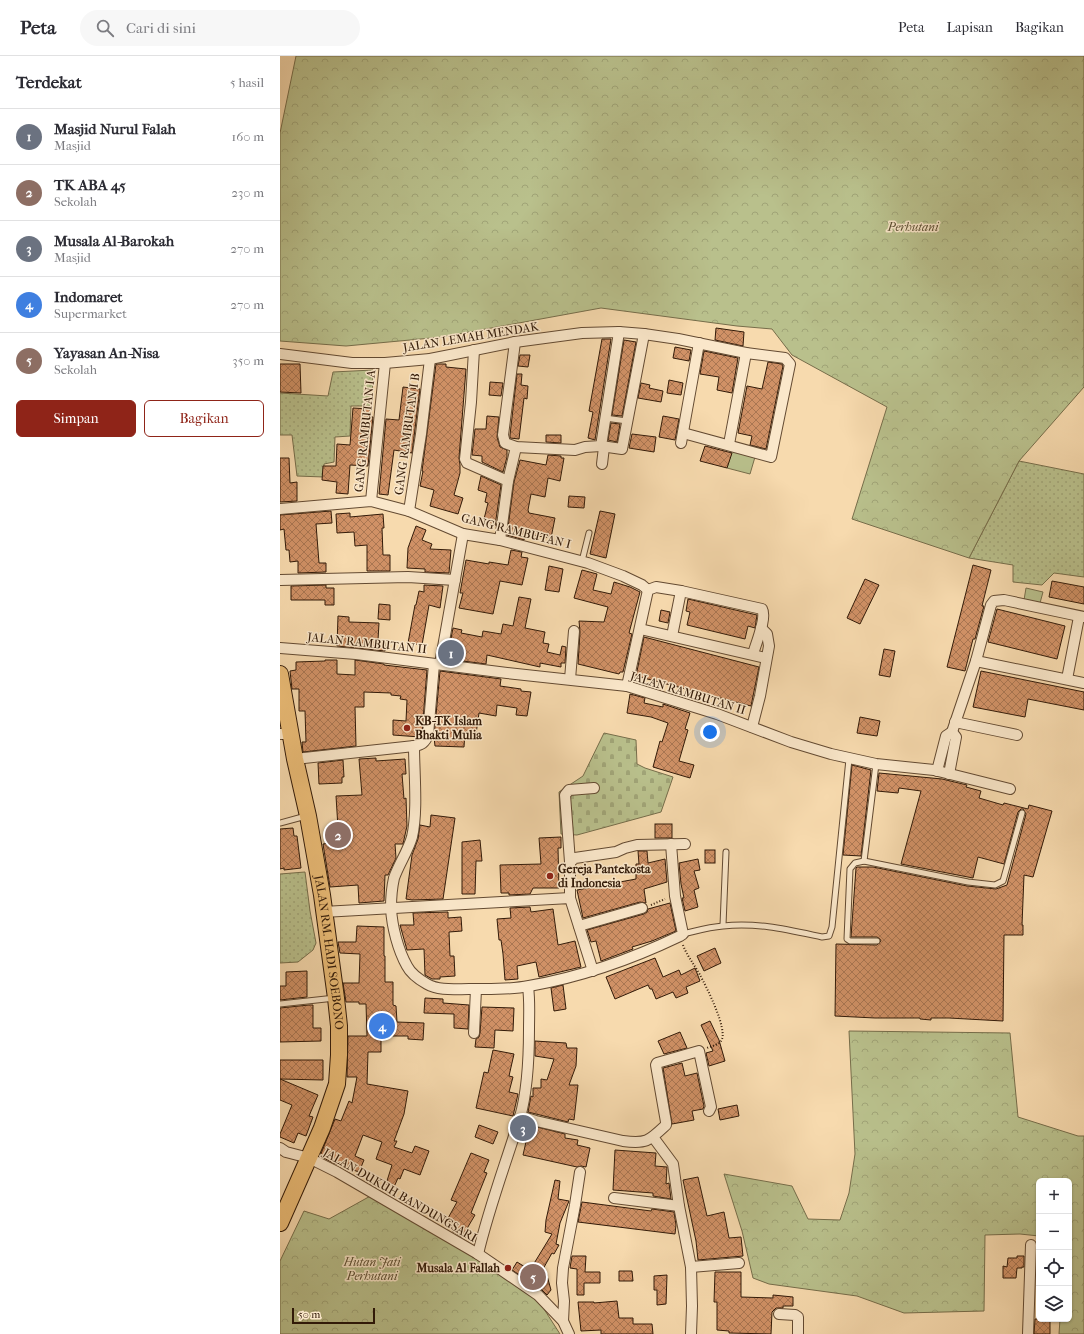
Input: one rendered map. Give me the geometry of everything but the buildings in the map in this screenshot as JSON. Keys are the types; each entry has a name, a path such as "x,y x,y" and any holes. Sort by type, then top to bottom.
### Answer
{"main road":[{"name":"JALAN RM. HADI SOEBONO","path":"280,674 285,734 295,759 308,816 324,912 339,1026 337,1084 322,1128 280,1223"}],"street":[{"name":"JALAN LEMAH MENDAK","path":"280,354 352,363 385,363 430,359 515,342 582,333 619,332 644,334 699,343 746,353 785,358 790,364 771,457 729,444"},
{"path":"602,464 605,418 619,332"},
{"path":"515,342 503,439 505,443 516,447 574,450 584,446 602,446 622,449 644,334"},
{"path":"699,343 682,438 729,444 746,353"},
{"path":"474,350 471,402 465,460 467,463 508,481"},
{"name":"GANG RAMBUTAN I B","path":"409,511 421,434 430,359"},
{"name":"GANG RAMBUTAN I A","path":"371,501 385,363"},
{"path":"500,540 508,481 516,447"},
{"name":"GANG RAMBUTAN I","path":"280,509 371,501 409,511 463,534 500,540 582,561 623,576 642,585 648,590"},
{"path":"295,759 414,746 421,745 426,741 437,664 463,534"},
{"path":"280,580 408,577 455,580"},
{"path":"627,686 648,590 656,587 762,609 764,612 761,628 753,654"},
{"path":"672,636 681,591"},
{"path":"937,771 946,736 954,727 994,602 1004,600 1081,617 1067,679"},
{"path":"752,727 760,696 769,646 767,634 761,628"},
{"path":"640,629 766,658"},
{"path":"570,679 574,630"},
{"name":"JALAN RAMBUTAN II","path":"280,648 348,654 627,686 717,714 798,744 849,759 876,764 937,771 1010,789"},
{"path":"976,661 1084,683"},
{"path":"954,727 1017,735"},
{"path":"949,774 956,736 954,727"},
{"path":"414,746 413,831 394,878 391,908 397,938 407,967 428,985 437,988 476,989 528,986 593,971 646,952 682,935 675,896 671,844"},
{"path":"593,971 570,898 570,862 565,795 569,790 594,788"},
{"path":"570,862 579,857 616,852 637,845 685,844"},
{"path":"324,912 570,898"},
{"path":"579,926 642,908"},
{"name":"JALAN DUKUH BANDUNGSARI","path":"478,1254 493,1197 520,1116 527,1076 529,1050 528,986"},
{"path":"474,1034 476,989"},
{"path":"520,1116 623,1142 647,1141 666,1125 656,1065 657,1063 699,1051 711,1107 709,1111"},
{"path":"653,1137 673,1164 679,1206 691,1267 691,1334"},
{"name":"JALAN DUKUH BANDUNGSARI","path":"282,1151 309,1158 374,1193 478,1254 538,1295 563,1321 569,1334"},
{"path":"563,1321 563,1268 580,1172"},
{"path":"614,1198 679,1206"},
{"path":"1028,1334 1031,1246"},
{"path":"691,1267 739,1263"},
{"path":"779,1314 795,1315 798,1317 798,1334"}],"lane":[{"path":"605,418 627,421"},
{"path":"582,561 589,533"},
{"path":"682,935 724,926 766,926 822,937 829,936 832,927 849,759"},
{"path":"864,861 876,764"},
{"path":"877,941 850,941 847,939 851,866 855,863 864,861 968,882 998,884 1003,881 1022,813"},
{"path":"280,823 308,816"},
{"path":"724,926 726,852"},
{"path":"280,1004 336,998"}],"path":[{"path":"642,908 675,896"},
{"path":"682,935 686,953 699,974 714,1006 723,1031 723,1037 720,1043 699,1051"}],"green space":[{"name":"Perhutani","path":"296,56 1084,56 1084,387 1019,461 969,558 852,519 887,407 792,355 772,329 737,326 601,308 442,337 346,346 280,341 280,133"},
{"path":"373,370 372,406 351,406 350,436 335,437 334,462 324,464 324,477 297,476 292,435 280,435 280,393 328,396 333,372"},
{"path":"732,451 755,457 750,474 727,468"},
{"path":"1019,461 1084,474 1084,577 1054,573 1042,585 1013,582 1013,565 969,558"},
{"path":"1026,588 1043,592 1040,603 1024,600"},
{"path":"604,733 636,740 637,764 673,777 661,812 577,835 561,834 559,792 583,776"},
{"path":"305,872 316,943 313,950 298,962 280,963 280,874"},
{"path":"849,1031 1010,1033 1018,1117 1078,1136 1084,1136 1084,1334 1059,1334 1060,1322 1072,1322 1072,1178 1036,1178 1036,1236 1020,1234 985,1235 984,1311 904,1313 857,1296 769,1284 753,1278 742,1231 724,1174 792,1186 808,1219 840,1220 849,1193 855,1154"},
{"name":"Hutan Jati Perhutani","path":"374,1194 535,1295 560,1334 280,1334 280,1261 304,1211 329,1219"}],"place":[{"name":"Masjid Nurul Falah","path":"451,653"},
{"name":"KB-TK Islam Bhakti Mulia","path":"407,728"},
{"name":"TK ABA 45","path":"338,835"},
{"name":"Gereja Pantekosta di Indonesia","path":"550,876"},
{"name":"Indomaret","path":"382,1026"},
{"name":"Musala Al-Barokah","path":"523,1128"},
{"name":"Musala Al Fallah","path":"508,1268"},
{"name":"Yayasan An-Nisa","path":"533,1277"}]}
